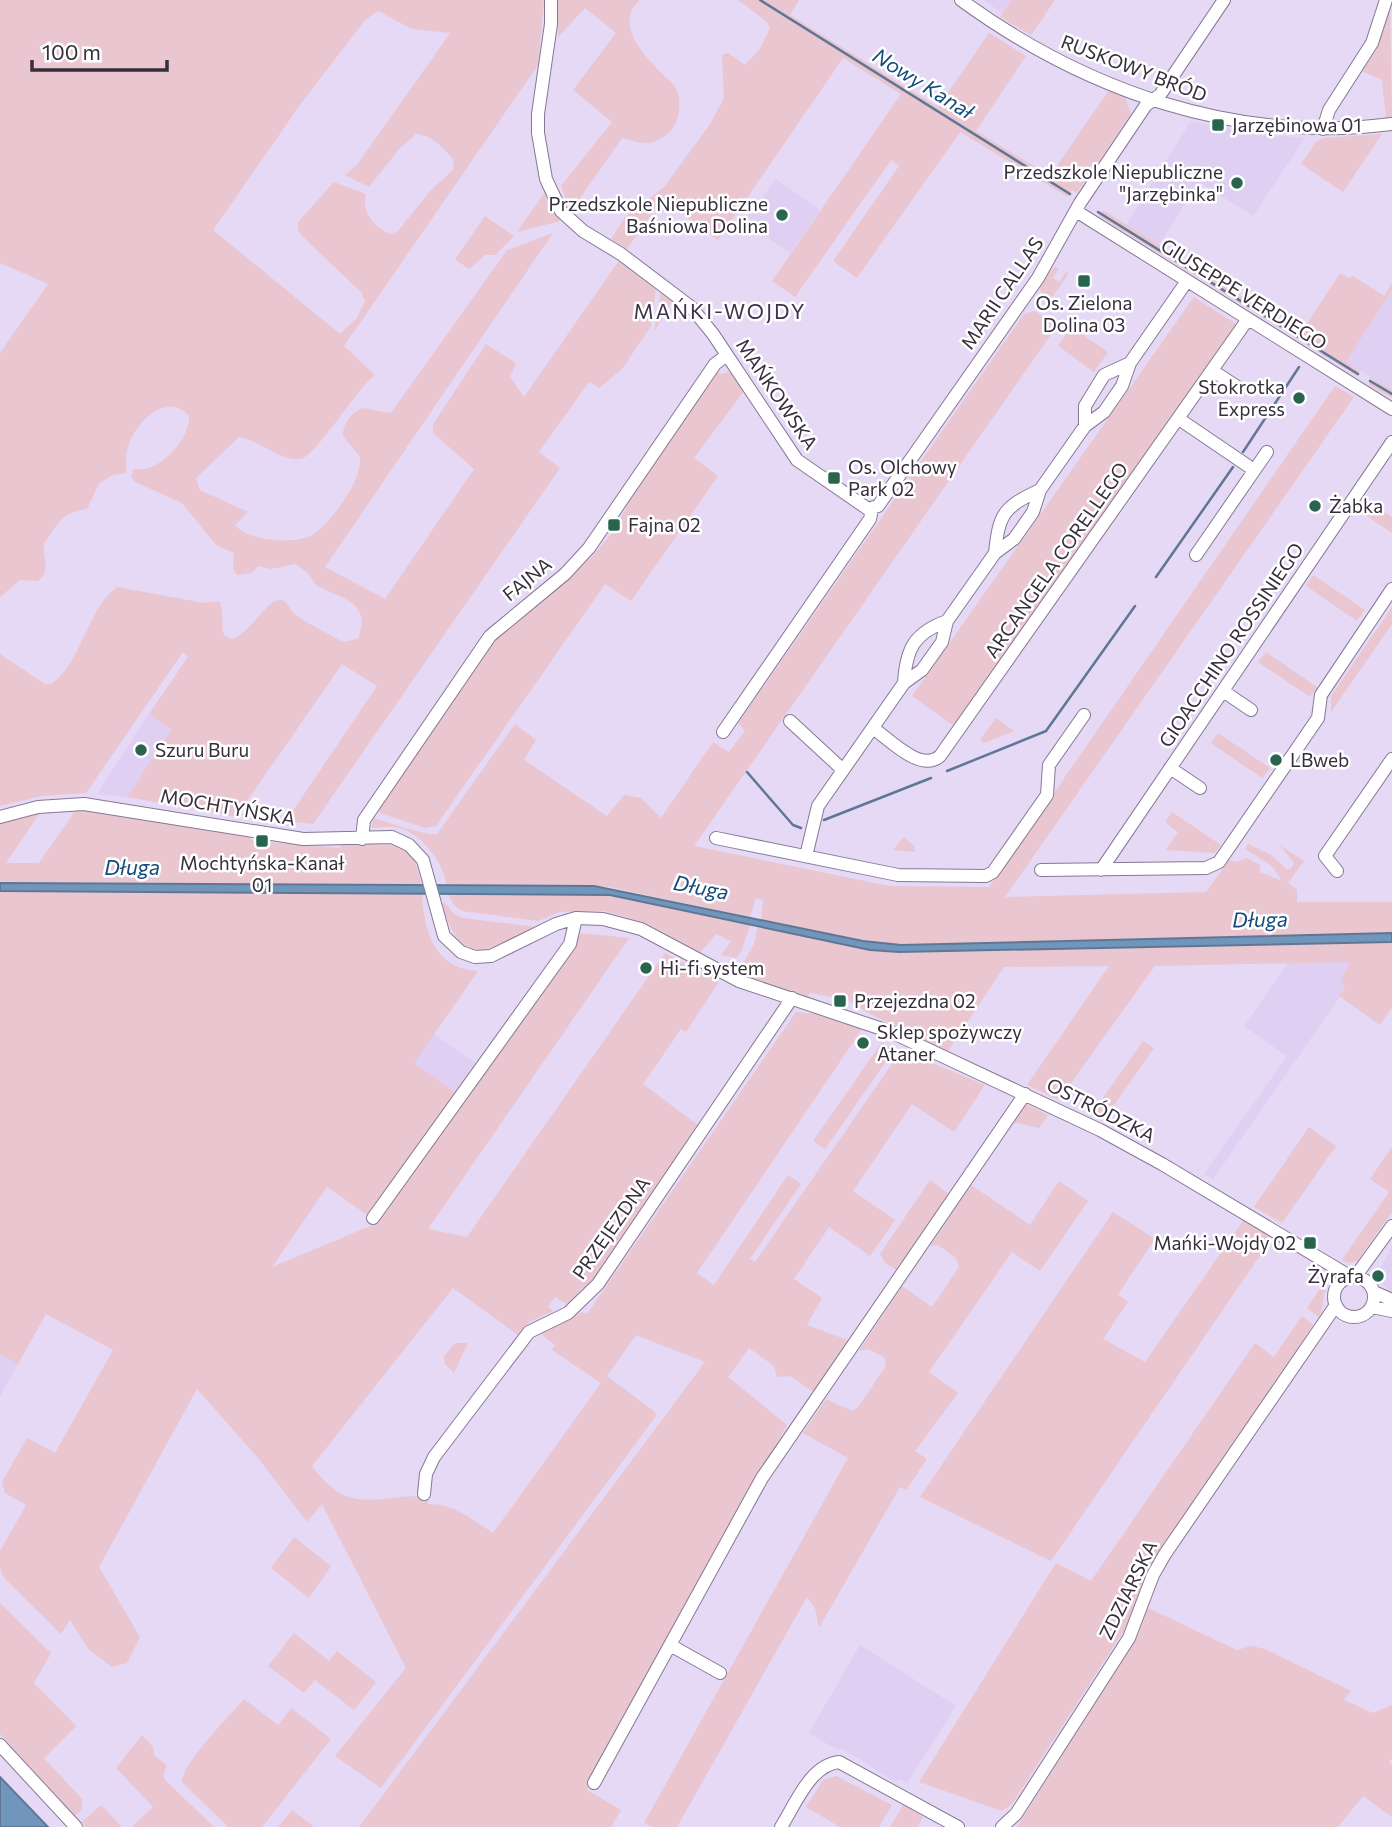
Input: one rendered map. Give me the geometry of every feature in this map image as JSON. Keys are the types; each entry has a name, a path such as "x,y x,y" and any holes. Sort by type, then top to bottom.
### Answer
{"street":[{"name":"MAŃKOWSKA","path":"551,0 549,44 538,124 542,161 553,197 573,225 630,260 691,307 727,355 797,460 854,502 875,507"},
{"name":"RUSKOWY BRÓD","path":"961,0 1032,48 1153,100 1220,119 1275,127 1323,129 1392,124"},
{"name":"MARII CALLAS","path":"723,732 870,519 875,507 1027,294 1076,211 1146,105 1160,95 1224,0"},
{"path":"1323,129 1329,110 1372,43 1386,0"},
{"name":"GIUSEPPE VERDIEGO","path":"1076,211 1392,408"},
{"path":"806,856 815,811 904,683 922,670 942,642 947,621 995,553 1014,539 1033,512 1040,490 1085,426 1104,412 1122,386 1129,363 1187,281"},
{"name":"ARCANGELA CORELLEGO","path":"873,728 922,761 934,761 940,756 1248,319"},
{"name":"FAJNA","path":"362,838 364,820 479,650 501,625 579,561 715,364 727,355"},
{"path":"1085,426 1085,407 1104,374 1129,363"},
{"path":"1213,371 1236,386"},
{"path":"1179,419 1254,470"},
{"name":"GIOACCHINO ROSSINIEGO","path":"1101,870 1392,442"},
{"path":"1196,555 1267,452"},
{"path":"995,553 998,526 1015,501 1040,490"},
{"path":"1041,870 1206,868 1224,857 1318,718 1321,695 1392,589"},
{"path":"904,683 905,658 924,631 947,621"},
{"path":"1223,691 1251,710"},
{"path":"716,838 898,875 986,876 993,872 1047,795 1049,765 1084,715"},
{"path":"790,721 843,770"},
{"path":"1337,871 1325,856 1392,759"},
{"path":"1170,768 1200,788"},
{"name":"MOCHTYŃSKA","path":"0,817 38,807 84,804 303,839 392,837 409,845 422,860 428,879"},
{"name":"OSTRÓDZKA","path":"428,879 449,943 461,952 475,957 491,956 556,924 576,918 603,919 641,929 739,981 884,1029 1025,1094 1162,1164 1392,1300"},
{"path":"373,1218 570,944 576,918"},
{"name":"PRZEJEZDNA","path":"424,1494 425,1474 434,1457 529,1332 568,1313 598,1284 792,998"},
{"path":"594,1783 762,1478 1025,1094"},
{"path":"1372,1307 1362,1282 1380,1243 1392,1226"},
{"name":"OSTRÓDZKA","path":"1321,1258 1338,1285"},
{"path":"1362,1282 1338,1285 1334,1297 1336,1305 1345,1315 1358,1317 1372,1307 1392,1311"},
{"name":"ZDZIARSKA","path":"1002,1827 1016,1814 1129,1638 1153,1575 1165,1554 1336,1305"},
{"name":"ZDZIARSKA","path":"1316,1337 1345,1315"},
{"path":"670,1645 720,1673"},
{"path":"0,1745 76,1827"},
{"path":"780,1827 813,1776 821,1768 839,1762 958,1827"}],"shaded area":[{"path":"0,0 544,0 538,65 344,346 375,375 307,456 300,459 284,456 239,437 196,478 200,490 248,512 235,525 250,535 272,540 295,540 312,535 337,510 358,474 359,455 343,436 348,419 362,408 391,413 507,250 553,233 325,567 385,599 474,469 433,433 433,424 486,344 516,363 510,377 524,397 620,259 656,287 651,326 622,369 599,388 589,382 539,452 560,468 313,824 286,821 377,686 342,664 236,817 127,797 172,730 149,714 188,657 183,652 86,793 42,796 0,806 0,654 45,684 51,684 70,664 99,608 117,587 204,603 219,601 224,635 232,639 239,636 270,604 281,600 301,619 343,642 358,639 361,617 353,604 318,586 295,564 271,569 259,566 251,573 237,575 233,569 234,553 216,545 182,503 135,482 131,477 133,470 149,468 163,460 186,432 189,416 170,406 150,414 135,432 126,454 126,473 112,475 99,484 87,509 71,513 57,525 44,544 46,568 42,577 38,581 20,580 0,597 0,353 48,284 0,263","holes":["378,11 412,29 450,33 357,165 345,175 369,187 400,148 416,134 432,139 441,147 453,159 454,169 431,190 398,231 391,234 379,228 370,218 365,207 366,194 334,182 298,222 298,231 302,236 361,292 365,301 357,318 340,334 213,230 300,105 365,20"]},
{"path":"558,0 640,0 632,11 629,22 632,34 656,68 675,86 679,105 675,123 663,137 644,143 622,138 571,211 561,186 612,122 573,90 616,33 585,8 558,37"},
{"path":"738,0 799,0 790,15 938,107 989,33 1026,56 976,131 1050,176 1109,90 1125,97 1131,114 1077,193 1072,190 1068,197 960,132 857,278 833,261 899,166 891,160 795,297 772,281 901,94 843,58 718,240 662,199 627,249 611,239 625,217 665,186 710,124 724,98 722,55 728,53 745,65 760,49 770,28 766,21"},
{"path":"984,0 1011,0 1002,13"},
{"path":"1011,0 1055,0 1031,35 1000,17"},
{"path":"1390,8 1392,118 1386,118 1382,80 1362,71 1376,51"},
{"name":"Przedszkole Niepubliczne \"Jarzębinka\"","path":"1191,121 1258,134 1303,138 1303,141 1253,216 1199,182 1159,245 1126,225"},
{"path":"1382,134 1343,192 1301,164 1316,142 1323,138"},
{"name":"Przedszkole Niepubliczne Baśniowa Dolina","path":"776,179 820,210 790,253 744,221"},
{"path":"545,192 560,221 517,232"},
{"path":"1103,210 1301,333 1340,273 1349,278 1353,276 1384,296 1392,283 1392,290 1346,362 1360,371 1357,376 1099,216"},
{"path":"485,216 514,236 495,255 485,255 469,269 455,259"},
{"path":"1055,266 1059,269 1053,278 1059,282 1066,272 1069,273 1053,296 1044,298 1039,287"},
{"path":"1392,290 1392,390 1346,362"},
{"path":"661,291 672,302 654,332"},
{"path":"1194,297 1239,326 955,727 912,696"},
{"path":"1034,311 1057,326 694,846 890,886 989,887 1335,386 1354,397 1005,897 1206,892 1229,860 1236,862 1247,858 1260,865 1260,872 1282,881 1272,866 1245,849 1248,844 1271,855 1286,869 1291,869 1294,863 1280,845 1304,861 1288,883 1297,890 1297,902 1392,902 1392,933 901,945 863,941 761,920 763,900 756,898 750,917 609,887 447,886 436,858 413,834 394,827 372,828 373,818 416,831 437,834 515,724 536,740 524,760 607,816 624,795 641,798 661,818 713,742 729,752 745,731 738,723 1024,314"},
{"path":"1072,327 1108,352 1094,372 1058,346"},
{"path":"717,369 720,374 731,372 744,391 694,458 718,476 631,601 605,584 436,826 425,828 380,813 378,809 491,645 508,627 566,580 602,546"},
{"path":"1370,377 1392,390 1392,398 1369,385"},
{"path":"1366,499 1392,517 1392,533 1358,510"},
{"path":"1313,575 1365,610 1357,621 1306,586"},
{"path":"1392,607 1392,624 1331,712 1331,696"},
{"path":"1266,652 1317,687 1310,697 1258,662"},
{"path":"149,714 173,730 127,797 97,794"},
{"path":"996,718 1014,731 984,743 980,740"},
{"path":"1218,733 1270,768 1262,778 1211,743"},
{"path":"77,808 250,835 250,839 266,845 267,842 340,848 342,843 397,845 414,856 422,886 0,883 0,822 42,810 6,863 39,863"},
{"path":"1172,812 1221,845 1215,853 1166,850 1178,832 1165,822"},
{"path":"904,837 914,846 915,852 893,850"},
{"path":"0,891 422,894 425,921 434,946 441,956 463,969 478,971 414,1063 456,1093 369,1216 327,1187 272,1267 375,1224 581,933 629,938 428,1229 467,1237 665,953 719,982 686,1032 681,1029 643,1084 699,1126 587,1288 582,1288 569,1305 555,1297 548,1307 553,1311 529,1322 518,1335 453,1288 312,1466 326,1482 352,1498 365,1500 428,1496 428,1504 454,1509 493,1533 601,1383 552,1350 555,1345 540,1333 582,1312 587,1314 796,1012 820,1014 862,1029 697,1273 714,1285 788,1175 801,1184 750,1259 755,1262 896,1058 903,1063 917,1057 985,1085 954,1132 912,1104 853,1191 895,1220 870,1256 829,1227 794,1279 822,1298 807,1325 850,1341 815,1393 790,1376 777,1377 774,1366 749,1348 728,1377 787,1425 587,1790 621,1810 611,1827 359,1827 705,1362 636,1335 607,1376 655,1412 656,1416 381,1788 335,1756 406,1668 322,1504 307,1522 258,1458 197,1389 99,1567 140,1637 127,1663 112,1667 89,1650 70,1620 61,1634 4,1578 0,1568 0,1551 26,1505 5,1493 2,1482 27,1438 55,1453 113,1350 46,1314 18,1364 0,1354"},
{"path":"448,894 610,895 751,924 736,958 721,955 731,941 716,934 700,953 646,923 604,911 560,912 538,921 462,911 454,905"},
{"path":"445,903 454,914 463,918 536,927 503,943 478,950 467,947 458,939 449,925 442,904"},
{"path":"758,926 870,950 899,952 1392,942 1392,1007 1380,1025 1339,996 1345,988 1341,979 1350,962 1155,966 1059,1100 1027,1085 1109,966 1004,967 948,1051 868,1013 848,1000 810,993 807,996 738,973 754,944"},
{"path":"1351,962 1346,988 1213,1179 1204,1174 1287,1056 1244,1026 1288,963"},
{"path":"434,1034 477,1064 456,1093 413,1063"},
{"path":"1143,1041 1154,1048 1103,1121 1091,1115"},
{"path":"882,1042 889,1046 892,1053 825,1149 813,1141"},
{"path":"1026,1104 1048,1115 1039,1128 1013,1122"},
{"path":"1309,1127 1336,1146 1282,1223 1254,1207"},
{"path":"1392,1147 1392,1212 1357,1261 1348,1263 1342,1260 1389,1192 1370,1179"},
{"path":"930,1180 949,1194 897,1270 886,1264 880,1254"},
{"path":"1059,1181 1088,1201 1040,1271 1012,1252 929,1372 958,1393 915,1451 927,1459 906,1490 900,1487 819,1628 815,1608 807,1597 677,1827 652,1827 644,1823 848,1458 803,1433 826,1399 852,1411 858,1407 886,1366 884,1357 868,1349 859,1351 902,1286 932,1307 959,1267 956,1258 938,1245 930,1246 971,1185 1030,1225"},
{"path":"1113,1212 1155,1239 1118,1294 1128,1302 1103,1339 1145,1362 1245,1218 1274,1235 1051,1561 920,1497"},
{"path":"1392,1246 1392,1292 1380,1283 1377,1274"},
{"path":"1327,1278 1321,1313 1319,1317 1307,1308"},
{"path":"1302,1316 1313,1325 1189,1510 1132,1618 1012,1804 1002,1811 919,1782 1056,1563 1091,1581 1255,1343 1274,1357"},
{"path":"455,1343 468,1343 454,1373 445,1364 444,1356"},
{"path":"0,1354 18,1364 0,1396"},
{"path":"294,1537 331,1566 309,1598 271,1568"},
{"path":"0,1603 51,1653 34,1683 76,1726 44,1758 82,1799 82,1810 75,1816 0,1734"},
{"path":"1148,1608 1237,1650 1251,1646 1265,1649 1351,1691 1344,1700 1373,1713 1392,1705 1392,1758 1389,1762 1392,1765 1392,1817 1363,1796 1338,1827 1017,1827 1138,1635"},
{"path":"294,1633 329,1661 337,1651 376,1682 354,1710 315,1680 304,1693 268,1666"},
{"path":"860,1645 956,1706 907,1783 901,1779 895,1782 845,1750 836,1749 809,1733"},
{"path":"244,1699 278,1725 291,1708 331,1739 262,1827 228,1827 182,1782 189,1764"},
{"path":"142,1735 153,1747 154,1755 167,1766 163,1775 165,1780 214,1827 132,1827 153,1807 116,1768"},
{"path":"836,1776 892,1805 879,1827 840,1827 806,1807 823,1780"},
{"path":"904,1804 923,1817 917,1827 890,1827"},
{"path":"101,1805 122,1827 85,1827 82,1822"},
{"path":"292,1810 313,1826 314,1827 278,1827"}],"water":[{"path":"0,883 594,886 863,941 901,945 1392,933 1392,942 899,952 870,950 610,895 0,891"},
{"path":"0,1777 48,1827 0,1827"}],"waterway":[{"name":"Nowy Kanał","path":"760,0 1070,194"},
{"name":"Nowy Kanał","path":"1098,212 1358,374"},
{"path":"1243,452 1299,367"},
{"name":"Nowy Kanał","path":"1370,381 1392,394"},
{"path":"1156,577 1233,467"},
{"path":"947,771 1046,731 1135,606"},
{"path":"747,772 793,825 801,828"},
{"path":"824,820 931,778"}],"place":[{"name":"Jarzębinowa 01","path":"1218,125"},
{"name":"Przedszkole Niepubliczne \"Jarzębinka\"","path":"1237,183"},
{"name":"Przedszkole Niepubliczne Baśniowa Dolina","path":"782,215"},
{"name":"Os. Zielona Dolina 03","path":"1084,281"},
{"name":"Stokrotka Express","path":"1299,398"},
{"name":"Os. Olchowy Park 02","path":"834,478"},
{"name":"Żabka","path":"1315,506"},
{"name":"Fajna 02","path":"614,525"},
{"name":"Szuru Buru","path":"141,750"},
{"name":"LBweb","path":"1276,760"},
{"name":"Mochtyńska-Kanał 01","path":"262,841"},
{"name":"Hi-fi system","path":"646,968"},
{"name":"Przejezdna 02","path":"840,1001"},
{"name":"Sklep spożywczy Ataner","path":"863,1043"},
{"name":"Mańki-Wojdy 02","path":"1310,1243"},
{"name":"Żyrafa","path":"1378,1276"}],"district":[{"name":"MAŃKI-WOJDY","path":"720,312"}],"water label":[{"name":"Długa","path":"132,868"},
{"name":"Długa","path":"701,888"},
{"name":"Długa","path":"1260,920"}]}
